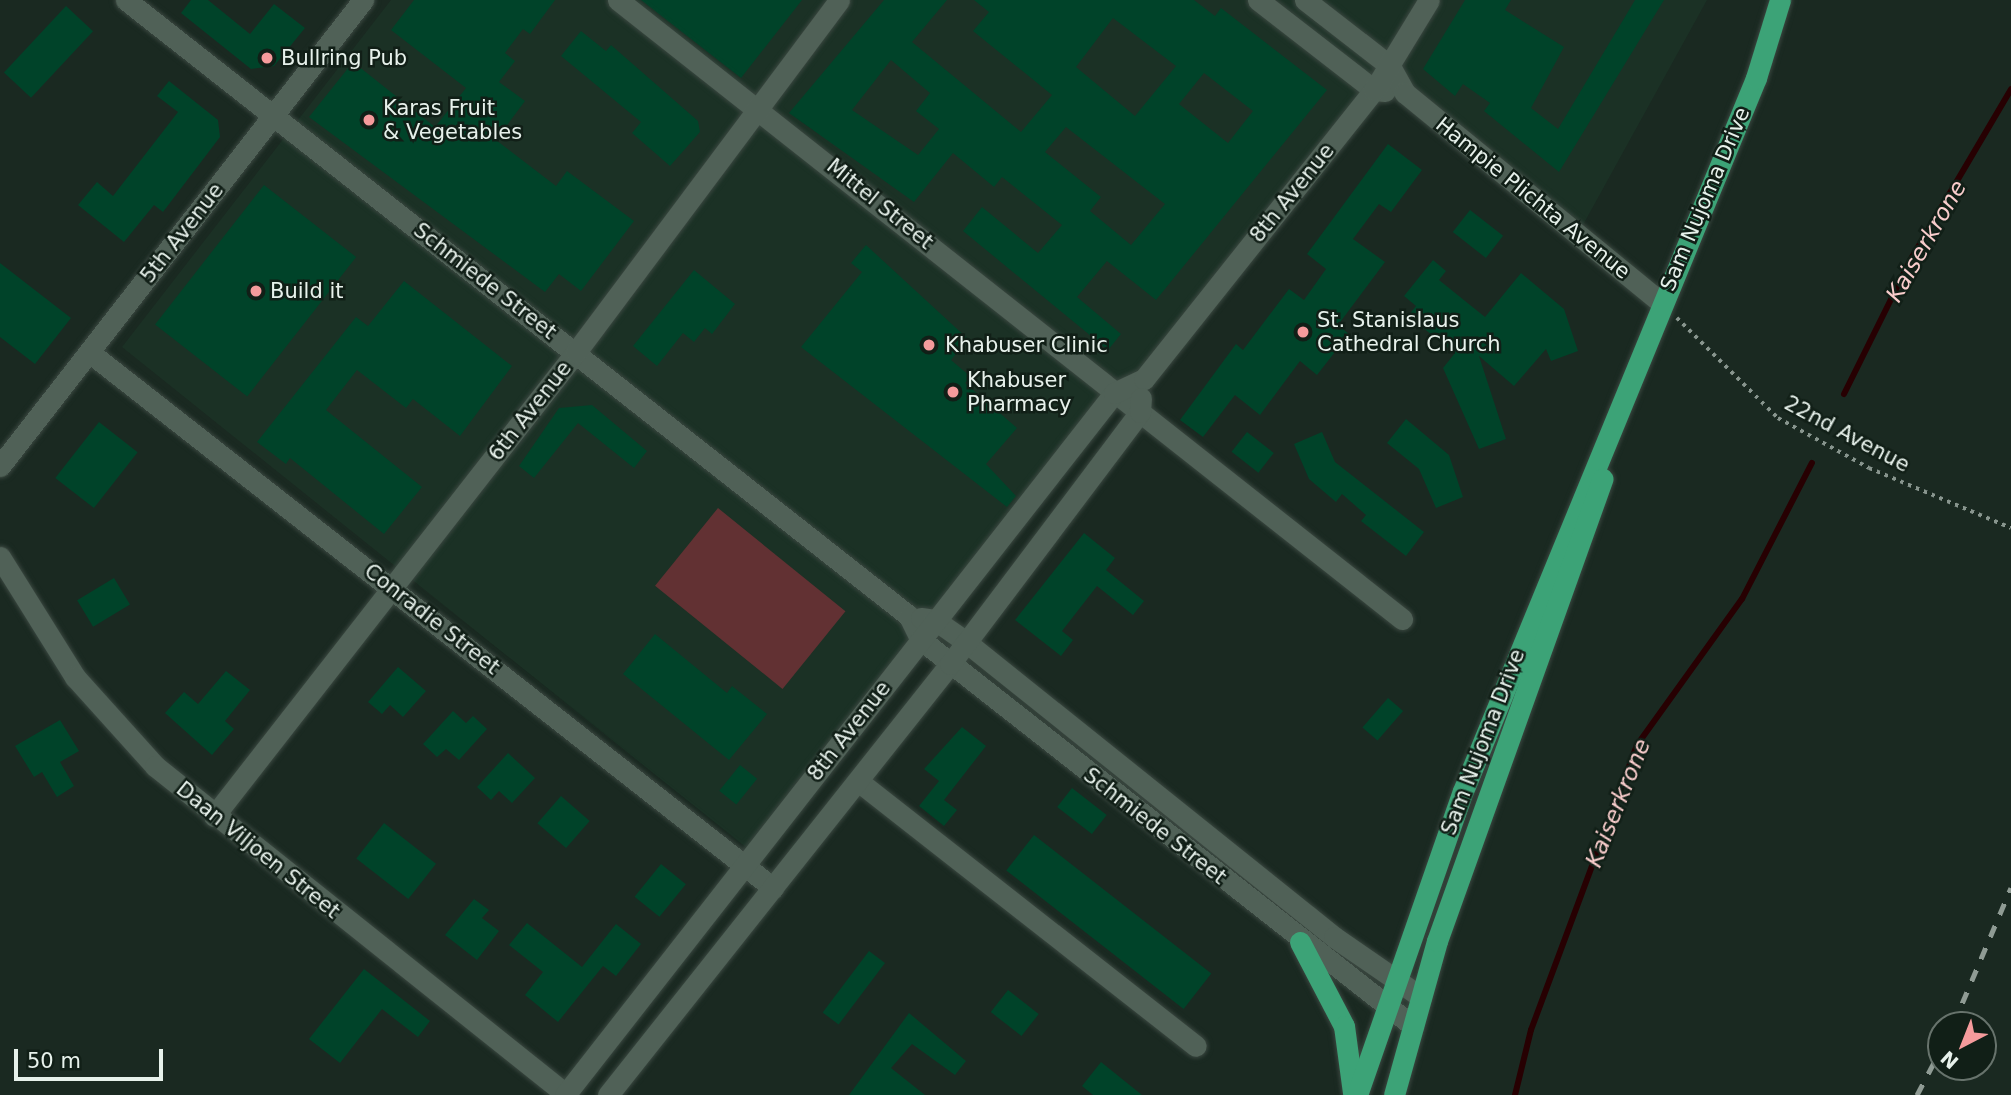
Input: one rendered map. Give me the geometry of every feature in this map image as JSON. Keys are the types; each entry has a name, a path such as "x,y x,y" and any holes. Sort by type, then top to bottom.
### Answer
{"main road":[{"name":"Sam Nujoma Drive","path":"1355,1095 1384,1006 1509,672 1756,78 1780,0"},
{"name":"Sam Nujoma Drive","path":"1394,1095 1421,997 1626,396"},
{"path":"1300,942 1344,1026 1355,1095"}],"street":[{"name":"Schmiede Street","path":"126,0 909,616 920,639 950,664 1300,942 1413,1026"},
{"name":"5th Avenue","path":"0,466 363,0"},
{"name":"Mittel Street","path":"618,0 757,105 1114,393 1402,619"},
{"name":"6th Avenue","path":"214,816 576,352 757,105 839,0"},
{"path":"1258,0 1374,90 1405,93"},
{"name":"Hampie Plichta Avenue","path":"1305,0 1390,66 1405,93 1662,303"},
{"name":"8th Avenue","path":"566,1094 1114,393 1144,379 1374,90 1429,0"},
{"name":"Conradie Street","path":"89,352 394,588 773,888"},
{"path":"1140,412 1144,379"},
{"name":"8th Avenue","path":"607,1095 950,664 1140,412"},
{"name":"Daan Viljoen Street","path":"0,557 111,724 214,816 566,1094"},
{"name":"Schmiede Street","path":"909,616 935,620 965,642 1394,980 1421,997"},
{"path":"858,780 1196,1046"}],"path":[{"name":"22nd Avenue","path":"1662,303 1778,418 1869,468 2011,528"}],"shaded area":[{"path":"391,0 1707,0 1578,234 1391,67 1144,379 1113,393 753,853 122,347"},
{"path":"718,508 845,611 783,689 655,586"}],"building":[{"path":"191,0 208,0 250,34 274,4 305,28 274,66 251,69 181,13"},
{"path":"414,0 555,0 530,34 523,29 505,53 515,61 499,82 525,101 496,140 556,186 567,171 634,221 581,291 559,274 545,292 309,117 353,62 435,127 466,88 391,30"},
{"path":"641,0 802,0 741,78"},
{"path":"884,0 947,0 912,42 1021,132 1052,95 973,31 989,12 974,0 1194,0 1215,16 1221,8 1327,90 1156,300 1107,261 1077,297 1121,334 1108,350 963,231 982,207 1038,253 1062,225 1002,177 994,187 953,153 914,202 789,113","holes":["1113,18 1176,66 1135,116 1076,67","891,60 930,93 916,111 939,129 918,155 852,110","1204,73 1253,111 1228,143 1179,104","1066,127 1165,204 1131,245 1090,211 1101,197 1045,152"]},
{"path":"1465,0 1511,0 1505,10 1564,47 1531,108 1558,129 1635,0 1664,0 1559,172 1484,111 1490,103 1463,84 1455,96 1423,69"},
{"path":"66,6 93,31 31,98 4,73"},
{"path":"581,31 606,51 611,45 698,121 700,132 670,166 632,133 641,122 561,56"},
{"path":"169,81 218,120 220,137 163,212 154,205 124,242 78,205 97,182 113,196 178,112 157,96"},
{"path":"1388,144 1422,170 1391,212 1379,204 1353,239 1385,262 1338,325 1349,334 1317,375 1300,361 1260,415 1235,395 1203,437 1180,420 1236,344 1243,350 1289,289 1304,300 1326,269 1307,254"},
{"name":"Build it","path":"264,185 356,257 247,397 155,324"},
{"path":"1470,210 1503,236 1486,258 1453,232"},
{"path":"866,245 968,339 951,360 971,377 965,383 1017,428 986,464 1016,496 1007,507 801,347 862,272 851,263"},
{"path":"1433,260 1446,271 1439,280 1485,317 1521,273 1564,309 1578,351 1551,361 1546,349 1514,386 1479,356 1506,439 1479,449 1443,368 1455,353 1408,316 1416,306 1404,296"},
{"path":"0,263 71,318 35,364 0,337"},
{"path":"694,270 735,304 712,334 705,328 694,342 683,333 657,366 633,346"},
{"path":"404,281 512,366 460,436 413,399 406,408 357,370 326,410 422,487 384,534 290,458 286,464 257,442 356,317 368,326"},
{"path":"592,405 647,451 634,468 578,423 534,478 519,466 559,408"},
{"path":"1406,419 1449,455 1463,497 1436,508 1419,469 1387,443"},
{"path":"99,422 138,452 94,508 55,478"},
{"path":"1247,432 1274,453 1258,473 1232,452"},
{"path":"1322,432 1335,462 1424,532 1406,556 1361,521 1366,515 1342,494 1336,502 1309,479 1294,444"},
{"path":"1084,533 1115,558 1106,570 1144,601 1133,615 1097,586 1062,631 1073,640 1061,656 1015,620"},
{"path":"114,578 130,605 93,627 77,600"},
{"path":"655,634 727,693 732,686 767,714 729,760 623,674"},
{"path":"398,667 426,691 403,717 390,705 382,714 368,702"},
{"path":"226,671 250,690 225,721 234,729 212,755 165,713 184,692 198,704"},
{"path":"1388,698 1403,711 1378,741 1362,727"},
{"path":"453,711 466,723 473,716 487,729 459,760 446,749 437,757 423,744"},
{"path":"60,720 79,751 60,762 74,786 57,797 42,772 34,777 15,746"},
{"path":"962,727 986,746 944,800 957,810 944,826 919,806 939,781 924,769"},
{"path":"508,753 535,778 512,803 499,791 491,800 477,787"},
{"path":"740,765 757,779 736,804 719,791"},
{"path":"1072,788 1107,815 1092,834 1057,807"},
{"path":"561,796 590,821 566,848 537,823"},
{"path":"384,823 436,864 408,899 356,858"},
{"path":"1034,835 1211,974 1184,1009 1006,870"},
{"path":"661,864 686,884 659,917 635,897"},
{"path":"474,899 489,910 482,918 499,931 477,960 445,935"},
{"path":"527,923 582,967 616,924 641,944 616,976 603,966 558,1022 525,995 543,972 509,945"},
{"path":"869,951 885,963 839,1025 823,1012"},
{"path":"364,969 430,1021 418,1037 382,1009 340,1063 309,1039"},
{"path":"1008,990 1039,1014 1021,1036 991,1012"},
{"path":"909,1013 966,1061 955,1075 912,1044 891,1068 925,1095 849,1095"},
{"path":"1101,1062 1142,1095 1093,1095 1082,1086"}],"waterway":[{"name":"Kaiserkrone","path":"1844,394 1911,259 2011,89"},
{"name":"Kaiserkrone","path":"1515,1095 1531,1030 1637,745 1742,599 1812,463"}],"railway":[{"path":"1959,1011 2011,888"},
{"path":"1917,1095 1927,1076"}],"place":[{"name":"Bullring Pub","path":"267,58"},
{"name":"Karas Fruit & Vegetables","path":"369,120"},
{"name":"Build it","path":"256,291"},
{"name":"St. Stanislaus Cathedral Church","path":"1303,332"},
{"name":"Khabuser Clinic","path":"929,345"},
{"name":"Khabuser Pharmacy","path":"953,392"}]}
